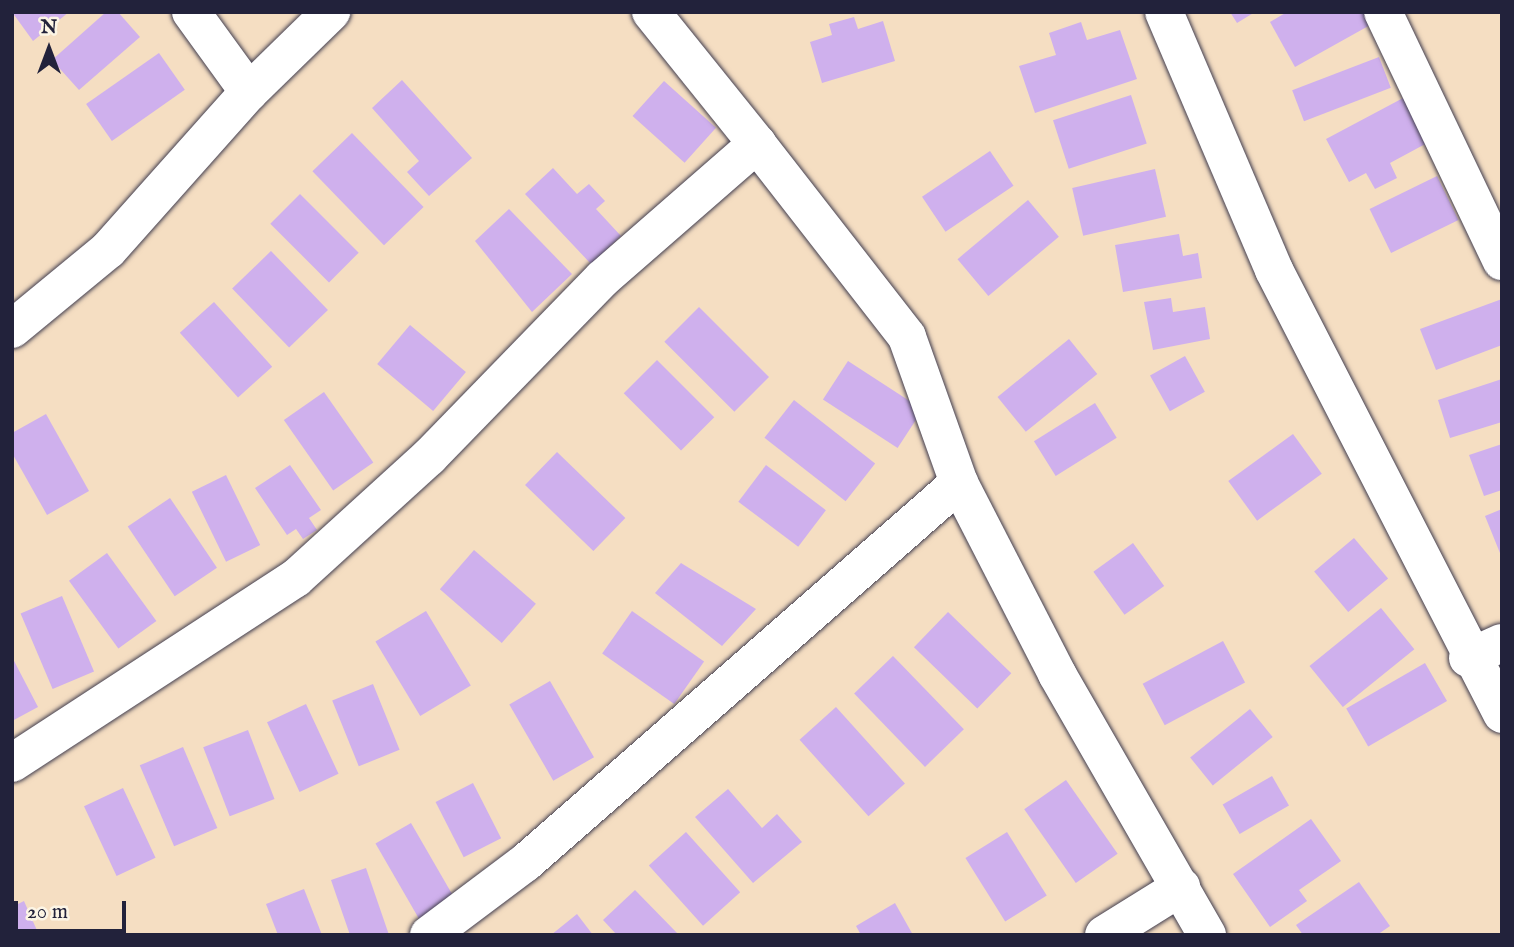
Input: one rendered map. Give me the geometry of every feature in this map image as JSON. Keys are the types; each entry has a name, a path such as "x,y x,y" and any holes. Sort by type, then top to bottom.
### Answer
{"street":[{"path":"191,12 249,92"},
{"path":"12,329 108,250 249,92 331,12"},
{"path":"651,12 907,337 959,483 1056,674 1207,935"},
{"path":"1164,12 1274,270 1485,650 1502,714"},
{"path":"1389,15 1502,261"},
{"path":"12,763 296,578 429,457 621,261 757,144"},
{"path":"429,935 525,863 959,483"},
{"path":"1104,935 1181,887"}],"building":[{"path":"12,12 69,12 33,41"},
{"path":"106,12 118,12 140,37 79,90 52,60"},
{"path":"1230,12 1255,12 1237,23"},
{"path":"1287,12 1365,12 1372,24 1295,67 1270,22"},
{"path":"854,17 858,29 883,21 895,61 822,83 810,42 832,35 829,24"},
{"path":"1081,22 1087,40 1120,30 1137,79 1035,113 1019,66 1056,55 1049,33"},
{"path":"159,53 185,90 112,141 86,104"},
{"path":"1379,57 1391,88 1304,121 1292,90"},
{"path":"402,80 472,158 429,196 407,172 419,161 372,108"},
{"path":"664,81 716,128 685,163 633,116"},
{"path":"1131,95 1147,144 1069,169 1053,120"},
{"path":"1405,97 1429,142 1390,163 1397,178 1375,189 1366,173 1349,182 1326,139"},
{"path":"352,133 424,207 384,245 312,171"},
{"path":"990,151 1013,186 946,232 922,197"},
{"path":"553,168 577,194 589,184 605,201 596,209 621,236 591,264 525,194"},
{"path":"1155,169 1166,217 1083,236 1072,188"},
{"path":"1437,176 1458,220 1391,253 1370,209"},
{"path":"300,194 359,253 329,282 270,224"},
{"path":"1028,200 1059,237 988,296 958,259"},
{"path":"509,209 572,274 532,312 475,241"},
{"path":"1179,234 1183,256 1198,253 1202,278 1123,292 1115,245"},
{"path":"271,251 328,310 289,347 232,289"},
{"path":"1171,298 1173,312 1205,307 1210,339 1153,350 1144,302"},
{"path":"1502,299 1502,345 1436,370 1420,329"},
{"path":"214,302 272,367 238,397 180,333"},
{"path":"699,307 769,377 734,412 664,342"},
{"path":"410,325 466,372 433,411 377,364"},
{"path":"1069,339 1097,374 1026,432 998,397"},
{"path":"1185,356 1205,392 1170,411 1150,375"},
{"path":"657,360 714,417 681,451 624,393"},
{"path":"848,361 923,409 898,448 823,400"},
{"path":"1502,379 1502,422 1450,438 1438,400"},
{"path":"324,392 373,462 333,491 284,420"},
{"path":"794,400 875,463 846,501 764,438"},
{"path":"1095,403 1117,438 1056,476 1034,441"},
{"path":"46,414 89,491 47,515 12,453 12,433"},
{"path":"1293,434 1322,474 1257,521 1228,481"},
{"path":"1502,444 1502,490 1484,496 1469,455"},
{"path":"557,452 625,518 593,551 525,485"},
{"path":"290,465 321,510 309,518 317,530 303,539 296,529 287,535 255,488"},
{"path":"766,465 826,510 798,547 738,502"},
{"path":"226,475 260,545 226,562 192,492"},
{"path":"170,498 217,568 175,596 128,527"},
{"path":"1502,509 1502,558 1485,516"},
{"path":"1354,538 1388,579 1348,612 1314,571"},
{"path":"1133,543 1164,586 1125,615 1093,572"},
{"path":"474,550 536,604 502,643 440,589"},
{"path":"107,553 156,621 118,649 69,581"},
{"path":"681,563 756,609 722,646 655,593"},
{"path":"62,596 94,671 53,689 21,614"},
{"path":"1381,608 1414,649 1343,707 1310,666"},
{"path":"426,611 471,686 420,716 375,641"},
{"path":"632,611 704,661 674,704 602,654"},
{"path":"948,612 1011,673 977,708 914,647"},
{"path":"1223,641 1245,682 1165,725 1143,684"},
{"path":"893,656 964,729 925,767 854,694"},
{"path":"12,657 38,707 12,721"},
{"path":"1425,663 1447,701 1368,747 1346,708"},
{"path":"550,681 594,757 553,781 509,704"},
{"path":"373,684 400,750 359,766 332,700"},
{"path":"306,704 339,774 300,792 267,722"},
{"path":"836,707 905,784 869,816 800,740"},
{"path":"1250,709 1273,737 1213,785 1190,757"},
{"path":"248,730 275,799 230,816 203,747"},
{"path":"183,747 217,828 174,846 140,765"},
{"path":"1272,776 1289,805 1240,834 1223,804"},
{"path":"1066,780 1118,854 1076,883 1024,809"},
{"path":"473,783 501,838 464,857 436,802"},
{"path":"123,788 156,858 117,876 84,806"},
{"path":"728,789 762,828 777,814 802,842 753,883 695,817"},
{"path":"1311,819 1341,861 1299,890 1307,901 1270,927 1233,874"},
{"path":"411,823 458,904 422,924 375,844"},
{"path":"686,832 740,892 703,926 649,865"},
{"path":"1007,832 1047,896 1005,922 965,858"},
{"path":"366,868 389,935 350,935 331,880"},
{"path":"1359,882 1390,926 1377,935 1303,935 1296,925"},
{"path":"304,889 322,935 278,935 266,904"},
{"path":"635,890 679,935 617,935 603,920"},
{"path":"24,901 39,935 12,935 12,907"},
{"path":"895,903 913,935 861,935 856,926"},
{"path":"577,914 593,935 551,935"}]}
